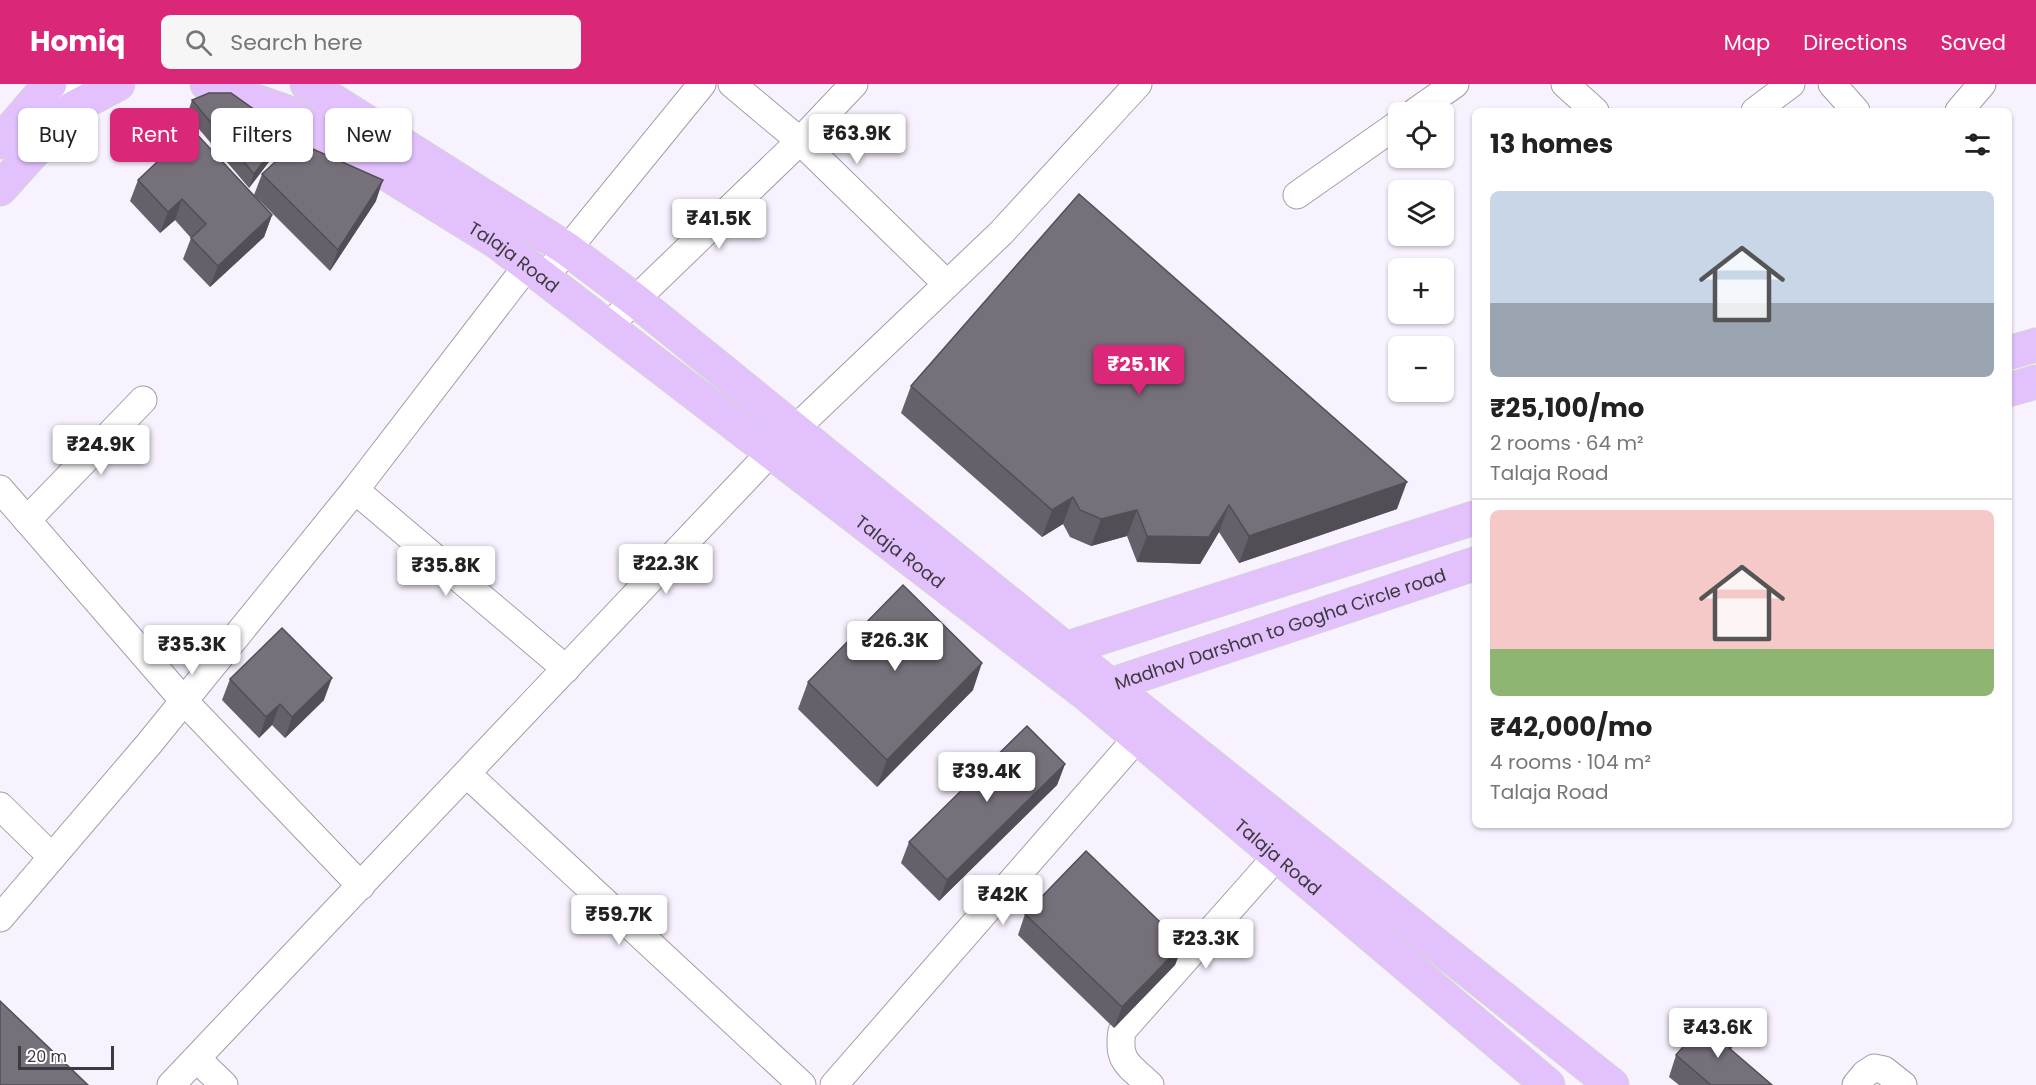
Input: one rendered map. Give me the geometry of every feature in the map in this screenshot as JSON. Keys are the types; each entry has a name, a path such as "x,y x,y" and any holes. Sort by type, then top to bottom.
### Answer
{"main road":[{"path":"0,142 50,84"},
{"path":"0,189 72,96 118,84"},
{"name":"Talaja Road","path":"207,84 276,108"},
{"name":"Talaja Road","path":"307,84 567,249 635,300 794,429 1054,655 1612,1085"},
{"name":"Talaja Road","path":"313,128 497,242 771,452 1054,655"},
{"path":"2012,352 2036,345"},
{"path":"2012,389 2036,382"},
{"path":"1054,655 1472,519"},
{"name":"Madhav Darshan to Gogha Circle road","path":"1097,689 1472,565"},
{"name":"Talaja Road","path":"1097,689 1137,738 1548,1085"}],"street":[{"path":"290,108 307,84"},
{"path":"0,918 184,700 536,272 567,249 702,84"},
{"path":"732,84 800,141 947,284"},
{"path":"607,327 800,141 854,84"},
{"path":"171,1085 771,452 1001,232 1138,84"},
{"path":"1429,102 1455,84"},
{"path":"1565,84 1592,108"},
{"path":"1759,108 1791,84"},
{"path":"1832,84 1853,108"},
{"path":"1962,108 1982,84"},
{"path":"1297,195 1388,131"},
{"path":"27,520 143,400"},
{"path":"0,489 184,700 361,886"},
{"path":"355,490 566,669"},
{"path":"834,1085 1137,738"},
{"path":"467,774 802,1085"},
{"path":"0,806 52,857"},
{"path":"1150,1085 1124,1060 1120,1046 1122,1031 1277,856"},
{"path":"197,1059 224,1085"},
{"path":"1857,1085 1865,1074 1874,1068 1884,1070 1903,1085"}],"building":[{"path":"209,93 231,93 252,108 211,108 211,123 192,100"},
{"path":"199,137 211,149 211,162 223,162 272,215 218,266 191,238 206,224 182,199 168,212 138,180 157,162 199,162"},
{"path":"313,149 325,154 325,162 342,162 383,180 338,250 262,174 275,162 313,162"},
{"path":"244,162 263,162 254,174"},
{"path":"1079,194 1407,482 1249,536 1229,505 1209,537 1147,536 1137,510 1101,519 1080,510 1073,497 1052,510 911,386"},
{"path":"903,585 982,663 887,760 808,682"},
{"path":"282,628 332,678 292,717 280,704 266,717 230,679"},
{"path":"1027,726 1065,764 947,880 909,842"},
{"path":"1086,851 1183,944 1122,1007 1025,914"},
{"path":"0,1001 88,1085 0,1085"},
{"path":"1707,1020 1734,1043 1729,1048 1772,1085 1711,1085 1676,1055"}]}
